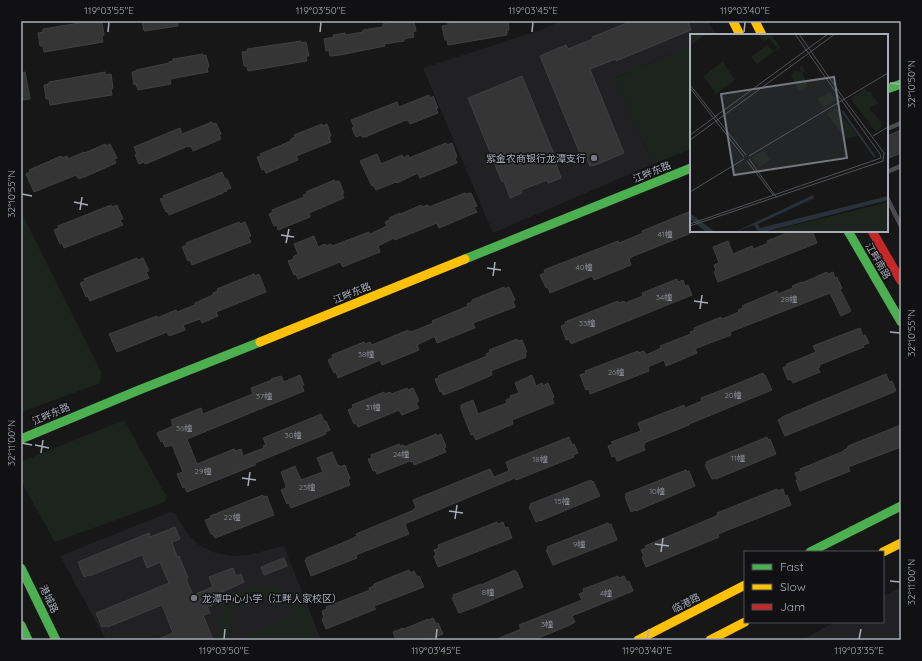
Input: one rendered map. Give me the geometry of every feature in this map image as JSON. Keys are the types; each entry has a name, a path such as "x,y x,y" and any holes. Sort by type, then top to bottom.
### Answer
{"street":[{"path":"733,21 740,34"},
{"path":"754,21 761,34"},
{"path":"888,89 901,84"},
{"name":"江畔东路","path":"21,439 146,387 690,168"},
{"name":"江畔南路","path":"849,232 901,322"},
{"name":"江畔南路","path":"873,232 900,278"},
{"path":"812,551 901,506"},
{"path":"884,552 901,543"},
{"name":"港城路","path":"21,568 56,640"},
{"name":"临港路","path":"638,640 744,586"},
{"path":"710,640 744,623"},
{"path":"21,625 28,640"}],"lane":[{"path":"888,129 901,123"},
{"path":"888,172 901,166"},
{"path":"888,200 899,218 901,226"}],"shaded area":[{"path":"561,21 708,21 716,34 690,34 690,45 615,78 653,164 493,233 423,68 544,29"},
{"path":"690,45 690,149 653,164 615,78"},
{"path":"21,212 101,372 100,383 22,412 21,409"},
{"path":"124,420 166,496 165,502 55,542 21,481 21,464 25,460"},
{"name":"龙潭中心小学（江畔人家校区）","path":"170,512 175,513 186,532 199,545 213,552 231,556 248,555 284,546 321,640 106,640 60,556"},
{"path":"262,586 274,587 286,591 297,598 305,608 318,640 236,640 295,617 287,606 276,600 265,598 253,600 243,606 236,614 232,626 232,640 219,640 220,620 223,611 228,604 243,592"},
{"path":"901,587 901,640 802,640 833,623 884,623 884,596"}],"building":[{"path":"97,21 97,23 102,22 104,35 102,36 103,42 44,52 43,46 40,46 38,33 43,32 43,29"},
{"path":"142,21 178,21 178,26 144,31"},
{"path":"393,21 414,21 416,31 413,32 414,37 404,39 404,41 384,44 385,46 340,55 330,56 329,50 326,51 324,39 334,37 333,35 345,33 345,35 383,27 383,24"},
{"path":"461,21 508,21 509,30 507,30 507,35 448,45 447,40 445,40 442,26 448,25 448,23"},
{"path":"632,21 688,21 691,30 616,61 616,59 590,69 624,153 590,166 585,154 581,156 540,56 566,45 568,49 593,39 592,37"},
{"path":"301,41 301,43 306,42 309,56 306,56 307,61 248,71 247,66 244,66 242,52 248,51 247,49"},
{"path":"203,54 203,56 206,55 209,67 207,67 208,72 170,79 171,84 138,90 136,84 134,85 132,72 136,70 169,63 173,61 173,59"},
{"path":"25,72 30,99 21,100 21,73"},
{"path":"105,72 105,75 111,74 113,88 111,89 112,95 50,105 49,99 46,99 44,85 49,84 49,82"},
{"path":"522,76 558,164 556,164 561,178 548,183 547,180 521,190 522,193 510,198 468,98"},
{"path":"429,95 430,98 433,96 438,108 436,108 438,113 410,124 408,120 406,120 365,137 362,137 361,135 356,137 352,128 354,127 351,120 397,102 399,107"},
{"path":"212,122 212,124 216,123 221,134 219,135 221,139 193,151 191,146 188,146 148,163 145,164 144,162 139,164 135,155 137,154 134,147 180,128 182,134"},
{"path":"322,124 322,126 327,124 331,136 329,137 331,142 296,156 298,160 266,173 264,169 262,170 257,157 261,156 260,154 291,141 291,139 295,137 294,135"},
{"path":"901,130 901,153 889,158 888,156 888,136"},
{"path":"446,143 447,145 452,143 457,157 455,158 457,163 420,178 418,173 397,183 396,182 376,190 373,185 372,186 360,161 377,154 381,164 402,155 403,158 408,155 409,158"},
{"path":"105,144 106,146 110,144 117,158 114,159 116,163 79,179 76,175 34,192 26,174 30,172 29,170 61,156 62,158 67,156 68,159"},
{"path":"222,172 231,188 226,190 227,191 169,215 167,211 166,212 160,199 164,198 163,196"},
{"path":"334,180 335,182 339,181 344,193 342,194 344,198 309,213 310,217 278,230 277,225 274,226 269,214 273,212 272,210 304,197 303,195 307,194 306,192"},
{"path":"465,193 471,193 477,206 474,207 477,212 439,228 437,223 395,240 394,238 378,246 380,252 343,267 340,262 298,279 296,274 294,275 288,261 294,259 293,257 298,254 294,244 314,236 318,247 325,244 326,246 331,244 332,246 369,232 370,234 387,226 385,222 390,220 389,218 400,213 401,214 421,205 422,207 428,205 429,207"},
{"path":"111,205 112,207 117,205 123,219 120,220 123,225 64,248 62,243 60,244 54,230 59,228 58,226"},
{"path":"690,211 691,233 631,257 629,259 631,265 594,280 592,276 550,293 548,287 546,288 540,275 545,273 544,270 618,241 619,243 643,233 642,231"},
{"path":"239,222 240,224 245,222 251,236 248,237 251,242 192,265 190,260 188,261 182,247 187,245 186,243"},
{"path":"790,232 812,232 817,243 718,282 714,272 716,271 714,265 719,263 713,247 728,241 733,254 752,246 754,249 768,243 767,241"},
{"path":"137,258 138,260 143,258 149,271 146,272 149,278 90,301 88,296 86,297 80,283 85,281 84,279"},
{"path":"827,272 828,274 833,272 835,278 837,277 842,288 840,289 851,311 841,316 830,293 730,332 731,335 697,348 695,349 697,353 666,366 664,360 648,367 649,371 590,394 589,389 586,390 580,375 586,373 585,371 638,351 638,353 644,351 646,355 661,348 660,346 691,334 690,332 695,330 694,328 721,317 722,319 739,312 738,310 743,308 742,306 777,291 778,294 793,288 792,286"},
{"path":"254,274 255,276 259,274 266,292 216,312 218,316 202,323 200,319 183,325 185,330 169,336 167,332 117,352 109,334 157,316 157,318 176,310 177,312 195,305 195,303 213,295 213,293 218,291 217,289"},
{"path":"677,279 678,282 683,280 685,286 688,285 692,295 571,344 569,339 566,340 561,326 566,324 565,322 618,301 619,303 624,301 625,303 643,296 642,293"},
{"path":"504,287 504,289 509,287 515,300 513,301 515,307 473,323 475,328 437,343 435,337 433,337 417,345 419,350 382,365 380,360 338,378 328,360 333,358 332,355 364,342 365,344 370,342 372,345 408,330 409,332 414,331 433,323 432,321 468,306 467,304 472,302 472,300"},
{"path":"860,328 863,336 865,335 869,343 863,345 864,347 819,365 820,367 818,368 820,372 793,383 791,379 788,380 783,368 787,366 787,364 816,352 813,346"},
{"path":"517,339 518,341 522,340 527,352 525,353 526,357 493,370 491,371 492,375 457,390 443,395 442,391 440,392 435,379 439,378 438,376 487,356 486,354 490,352 489,350"},
{"path":"763,373 772,390 644,443 645,445 643,445 645,450 617,461 615,456 612,457 608,446 613,444 611,442 641,431 638,423 684,405 685,408 702,401 701,398"},
{"path":"886,374 889,382 892,381 896,391 785,436 778,420 782,417"},
{"path":"300,375 304,385 302,386 304,391 187,439 197,464 234,449 235,451 241,449 243,456 264,448 263,446 266,445 263,438 321,414 330,430 325,432 326,434 255,463 256,465 187,492 185,487 183,488 177,474 183,472 172,445 165,447 163,441 161,442 157,433 173,426 171,420 201,408 203,414 253,394 251,388 272,380 271,379 281,376 284,382"},
{"path":"532,375 536,386 542,383 543,386 548,383 554,397 552,398 554,403 512,420 513,424 476,440 473,434 471,435 461,409 461,405 473,400 478,414 507,403 506,400 511,398 510,396 519,393 515,383"},
{"path":"407,388 408,390 413,388 419,401 416,403 419,408 402,415 399,410 358,427 356,423 354,424 348,410 353,408 352,405 384,392 385,394 390,392 391,394"},
{"path":"901,425 901,447 848,467 850,471 800,491 795,473 801,471 800,469 844,451 848,448 848,446"},
{"path":"436,434 437,436 441,434 446,447 444,448 446,452 414,465 413,461 410,461 377,474 375,470 373,471 368,459 372,458 371,455 399,444 400,446 404,445 404,447"},
{"path":"569,437 572,445 574,444 578,453 573,455 574,457 516,480 515,478 407,523 405,525 409,534 356,555 357,558 311,576 305,560 307,560 306,558 354,538 357,536 356,534 414,510 416,508 413,500 490,469 494,477 509,471 506,462"},
{"path":"767,437 768,440 770,439 776,454 716,479 712,479 705,465 707,464 706,462"},
{"path":"332,452 339,467 345,465 350,479 348,479 350,485 291,508 289,503 287,504 281,490 286,488 286,486 281,472 295,466 301,480 323,472 317,458"},
{"path":"686,470 687,472 689,471 695,486 631,512 625,494"},
{"path":"591,480 592,482 593,481 600,496 536,522 529,507 531,506 530,504"},
{"path":"777,489 778,491 783,489 785,496 787,495 791,505 718,534 719,537 646,567 641,550 646,548 645,546 714,517 718,515 717,513"},
{"path":"263,495 263,497 267,496 274,515 215,538 213,534 211,534 205,520 211,518 210,516"},
{"path":"497,522 498,524 503,522 505,528 508,527 512,538 438,567 434,556 436,555 434,550 439,548 438,545"},
{"path":"608,523 609,525 611,524 617,540 553,565 546,550 548,549 547,547"},
{"path":"175,527 180,539 172,542 177,557 179,556 188,578 186,579 193,595 213,587 209,577 233,568 236,576 241,574 244,582 220,593 223,600 207,607 210,613 203,615 213,640 156,640 173,633 162,605 108,627 102,627 96,613 169,583 160,562 147,568 142,555 84,577 78,562 149,533 150,537"},
{"path":"284,558 287,566 264,575 261,567"},
{"path":"409,570 410,573 414,571 417,577 419,576 424,587 374,606 376,609 326,629 322,619 324,618 322,611 327,609 326,607 370,590 369,588 374,586 374,584"},
{"path":"515,570 523,587 459,613 452,598 454,597 453,595"},
{"path":"618,576 619,578 624,576 627,582 629,581 633,591 572,616 575,622 570,625 534,640 495,640 521,629 519,625 582,600 579,594 584,592 583,589"},
{"path":"433,618 436,624 438,623 443,634 428,640 396,640 393,632"}],"traffic: fast":[{"path":"888,89 901,84"},
{"path":"465,259 690,168"},
{"path":"849,232 901,322"},
{"path":"21,439 260,342"},
{"path":"812,551 901,506"},
{"path":"21,568 56,640"},
{"path":"21,625 28,640"}],"traffic: slow":[{"path":"733,21 740,34"},
{"path":"755,21 762,34"},
{"path":"260,342 465,259"},
{"path":"884,552 901,543"},
{"path":"638,640 744,586"},
{"path":"710,640 744,623"}],"traffic: jam":[{"path":"873,232 901,281"}],"place":[{"name":"紫金农商银行龙潭支行","path":"594,158"},
{"name":"龙潭中心小学（江畔人家校区）","path":"194,598"}]}
